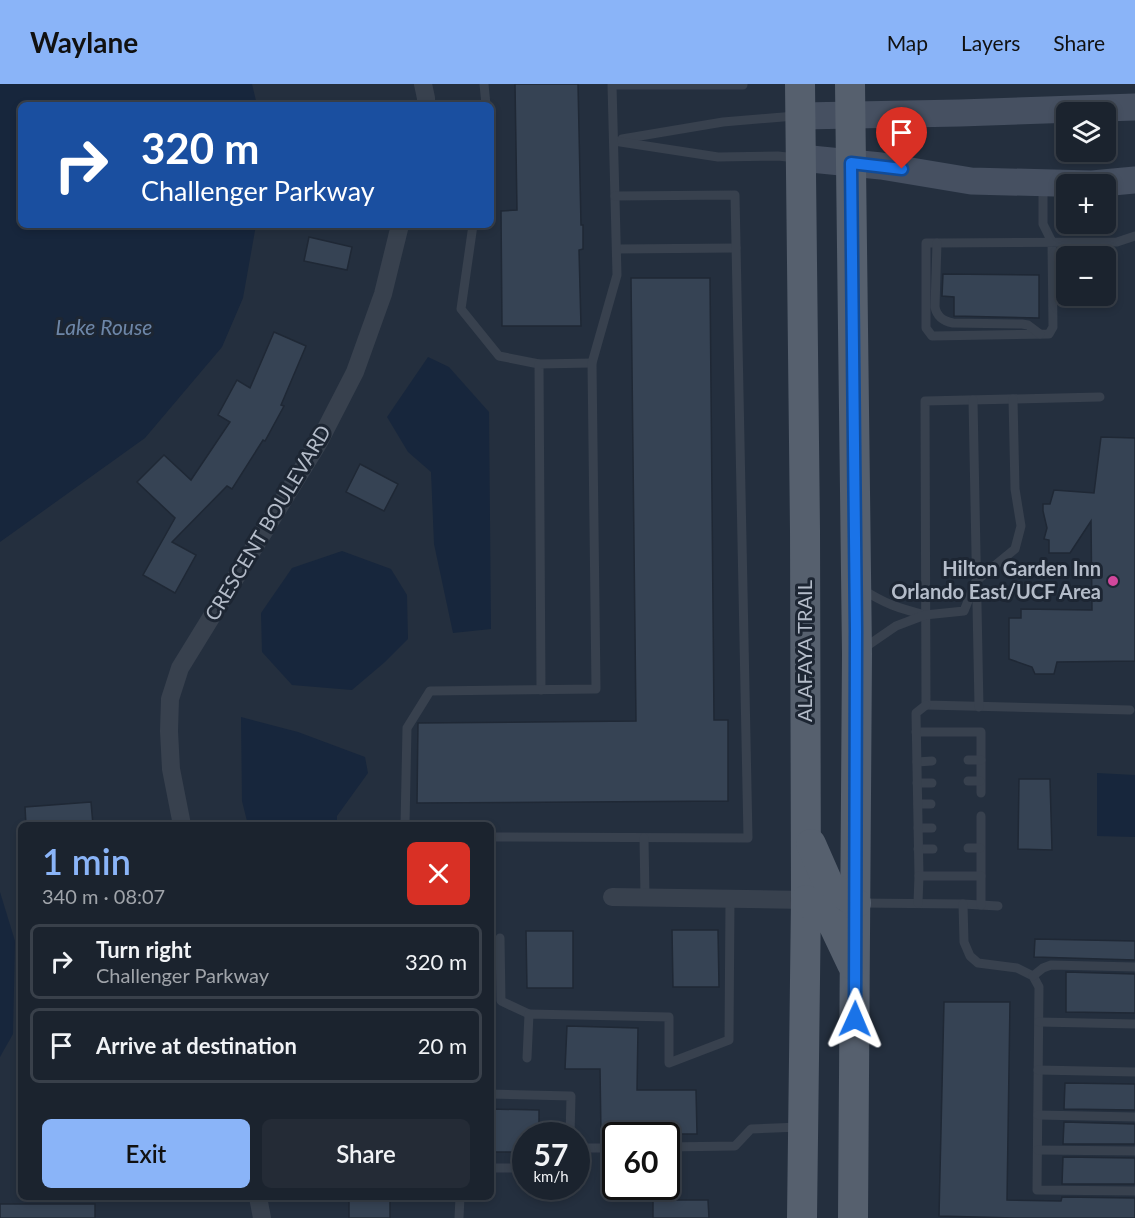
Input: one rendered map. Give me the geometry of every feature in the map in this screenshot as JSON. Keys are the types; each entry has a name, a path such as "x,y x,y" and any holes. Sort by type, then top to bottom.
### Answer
{"main road":[{"name":"ALAFAYA TRAIL","path":"800,84 806,833 802,1218"},
{"path":"850,84 856,585 853,1218"},
{"path":"801,116 1135,107"},
{"path":"801,158 881,166 971,181 1092,184 1135,180"},
{"path":"806,833 829,885 856,903"},
{"path":"806,900 833,924 855,972"}],"street":[{"path":"423,84 426,102"},
{"name":"CRESCENT BOULEVARD","path":"181,822 171,770 169,731 170,699 180,668 319,442 355,372 383,294 399,228"},
{"path":"612,897 806,900"},
{"path":"259,1200 262,1218"}],"lane":[{"path":"484,84 486,102"},
{"path":"405,822 407,728 430,691 596,689 592,363 617,275 612,85 743,84"},
{"path":"614,141 723,122 801,116"},
{"path":"614,141 718,158 778,156 801,158"},
{"path":"1043,183 1043,224 1052,242 1053,327 1049,334 932,336 926,328 926,243 1052,242 1117,242 1135,236"},
{"path":"494,837 748,838 735,195 615,196"},
{"path":"473,228 461,309 499,356 539,364 592,363"},
{"path":"937,243 935,308 937,314 945,322 1023,324 1040,334"},
{"path":"616,249 736,248"},
{"path":"539,364 541,690"},
{"path":"926,705 925,401 1100,397"},
{"path":"856,654 896,626 925,615 964,610 976,581 1015,549 1021,526 1015,489 1013,399"},
{"path":"973,400 978,707"},
{"path":"856,585 896,608 925,615"},
{"path":"918,903 916,713 926,705 1130,710"},
{"path":"916,732 981,732 981,793"},
{"path":"968,760 981,760"},
{"path":"917,762 932,761"},
{"path":"968,781 980,781"},
{"path":"917,783 932,783"},
{"path":"918,804 931,804"},
{"path":"981,816 981,905"},
{"path":"918,828 932,828"},
{"path":"969,828 980,828"},
{"path":"644,838 645,897"},
{"path":"968,848 980,848"},
{"path":"918,849 933,849"},
{"path":"919,876 981,876"},
{"path":"500,938 501,1001 529,1014 669,1017 669,1063 729,1040 730,899"},
{"path":"856,903 998,906"},
{"path":"963,904 964,942 970,956 978,963 1017,968 1033,975 1039,987 1037,1190 1135,1191"},
{"path":"1033,975 1051,965 1135,967"},
{"path":"527,1058 529,1014"},
{"path":"1039,1022 1135,1024"},
{"path":"1038,1070 1135,1072"},
{"path":"494,1094 571,1096 570,1122"},
{"path":"1038,1115 1135,1117"},
{"path":"680,1147 735,1146 751,1128 803,1127"},
{"path":"1038,1150 1135,1151"},
{"path":"494,1168 512,1168"},
{"path":"459,1218 460,1200"}],"water":[{"name":"Lake Rouse","path":"0,84 252,84 256,102 18,102 18,228 255,228 243,298 222,347 145,438 0,542"},
{"path":"428,357 449,367 489,412 491,629 453,633 434,544 431,472 408,452 387,417"},
{"path":"342,551 391,569 407,595 408,639 352,690 292,685 262,652 261,613 292,568"},
{"path":"241,717 298,732 365,757 368,773 337,816 337,822 247,822 242,801"},
{"path":"1097,773 1135,775 1135,837 1097,836"},
{"path":"0,892 15,941 13,1034 0,1057"}],"building":[{"path":"515,84 578,84 581,225 583,225 583,249 579,250 581,326 502,326 501,211 517,210"},
{"path":"309,237 352,247 347,270 304,261"},
{"path":"943,274 1039,275 1039,318 954,316 954,297 942,296"},
{"path":"631,278 710,278 714,720 728,720 728,801 417,803 418,723 636,721"},
{"path":"274,332 306,346 281,405 284,406 265,441 263,440 232,489 227,486 172,542 196,555 175,593 143,575 175,518 137,482 164,455 191,480 230,422 218,415 237,380 250,388"},
{"name":"Hilton Garden Inn Orlando East/UCF Area","path":"1101,437 1135,438 1135,661 1057,662 1054,674 1035,674 1032,667 1009,659 1009,618 1021,618 1021,609 1092,610 1091,521 1070,553 1049,553 1049,540 1044,539 1047,528 1043,504 1050,504 1054,490 1094,493"},
{"path":"360,464 398,484 384,511 346,492"},
{"path":"1019,779 1050,779 1052,850 1018,849"},
{"path":"91,802 93,822 26,822 25,807"},
{"path":"672,930 718,930 719,987 673,987"},
{"path":"526,931 573,931 573,988 527,988"},
{"path":"1035,939 1135,941 1135,960 1034,957"},
{"path":"1066,972 1135,974 1135,1013 1066,1012"},
{"path":"944,1002 1010,1002 1007,1200 1061,1201 1062,1197 1135,1198 1135,1218 939,1216"},
{"path":"567,1026 638,1028 637,1090 696,1090 697,1134 680,1134 680,1122 602,1122 601,1134 600,1069 565,1069"},
{"path":"1065,1083 1135,1084 1135,1110 1064,1109"},
{"path":"494,1109 539,1110 539,1122 512,1122 512,1152 494,1152"},
{"path":"1064,1122 1135,1124 1135,1144 1063,1144"},
{"path":"1063,1157 1135,1158 1135,1184 1062,1184"},
{"path":"349,1200 390,1200 390,1218 349,1218"},
{"path":"653,1200 708,1200 709,1218 653,1218"},
{"path":"0,1204 95,1204 95,1218 0,1218"}],"place":[{"name":"Hilton Garden Inn Orlando East/UCF Area","path":"1113,581"}],"route":[{"path":"855,1019 856,585 851,163 902,169"}]}
